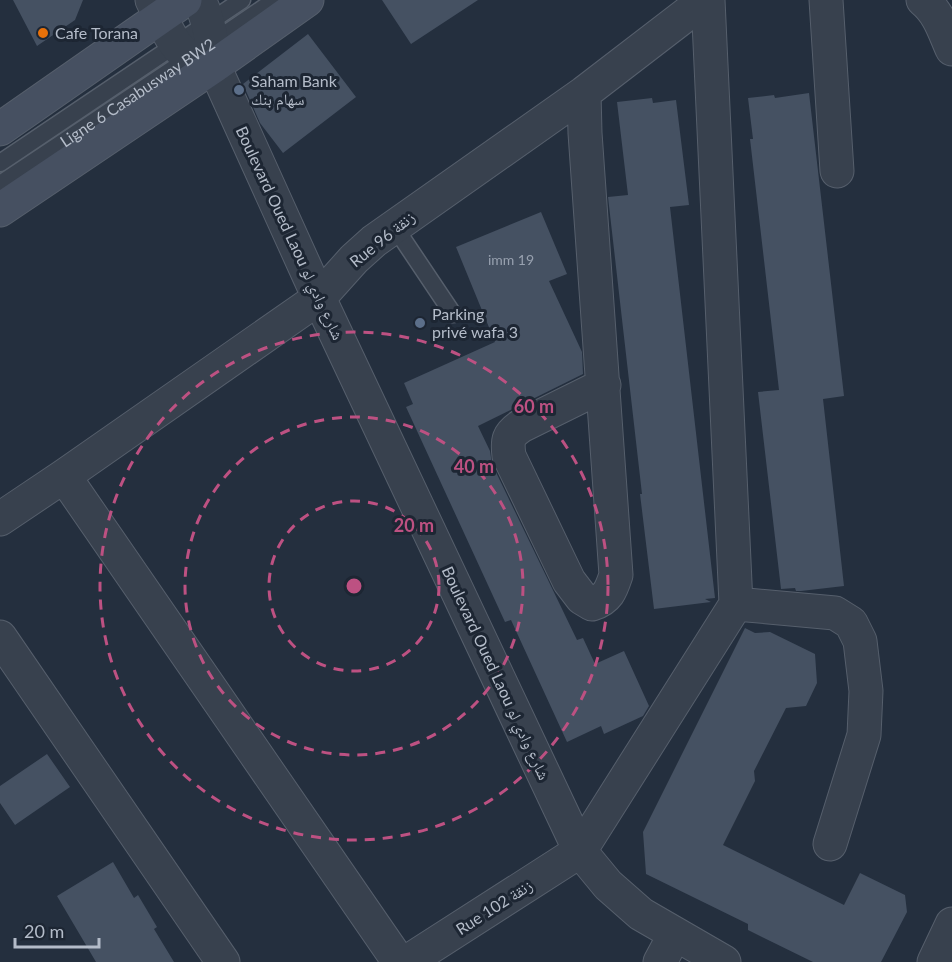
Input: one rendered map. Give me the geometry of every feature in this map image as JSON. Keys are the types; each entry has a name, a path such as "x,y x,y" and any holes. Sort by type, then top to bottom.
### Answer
{"main road":[{"path":"0,210 200,39 307,0"},
{"path":"0,129 166,6"}],"street":[{"name":"Rue 96 زنقة","path":"0,519 319,298 354,259 374,241 584,93 707,0"},
{"path":"580,852 736,604 707,0"},
{"path":"826,0 837,171"},
{"path":"923,0 938,16 952,49"},
{"name":"Boulevard Oued Laou شارع وادي لو","path":"166,6 200,39 319,298 580,852 608,885 641,914 724,962"},
{"path":"584,93 585,133 604,385 616,575 608,595 600,602 592,604 582,598 569,581 509,456 507,442 513,431 521,426 604,385"},
{"path":"64,476 399,962"},
{"path":"736,604 835,613 851,623 860,641 866,691 864,735 830,844"},
{"path":"0,637 223,962"},
{"name":"Rue 102 زنقة","path":"407,962 580,852"},
{"path":"934,962 952,924"},
{"path":"660,962 675,934"}],"lane":[{"name":"Ligne 6 Casabusway BW2","path":"0,184 200,39 242,0"},
{"name":"Ligne 6 Casabusway BW2","path":"0,163 200,39 275,0"},
{"path":"394,226 453,314"}],"building":[{"name":"Cafe Torana","path":"13,0 83,0 75,20 37,46"},
{"path":"382,0 478,0 411,44"},
{"path":"308,34 356,97 283,153 260,123 243,84"},
{"path":"809,93 844,396 823,399 844,586 796,591 795,588 781,589 758,392 779,390 750,139 753,139 748,98 774,95 775,98"},
{"path":"652,98 653,103 676,100 689,205 670,207 715,598 705,599 711,602 654,609 608,197 628,195 617,102"},
{"path":"541,212 567,274 549,281 582,352 583,374 478,426 490,451 492,464 577,640 583,638 595,664 624,651 649,706 643,716 604,734 601,726 567,742 511,620 505,622 406,407 413,404 404,383 495,342 456,247"},
{"path":"745,628 755,633 770,632 815,654 817,683 806,706 786,708 754,771 755,781 723,845 844,905 860,873 905,895 907,912 881,962 813,962 748,930 748,924 646,874 643,832"},
{"path":"47,754 70,787 15,825 0,803 0,786"},
{"path":"113,862 134,898 138,895 157,927 154,929 174,962 96,962 57,896"}],"place":[{"name":"Cafe Torana","path":"43,33"},
{"name":"Saham Bank سهام بنك","path":"239,90"},
{"name":"Parking privé wafa 3","path":"420,323"}]}
